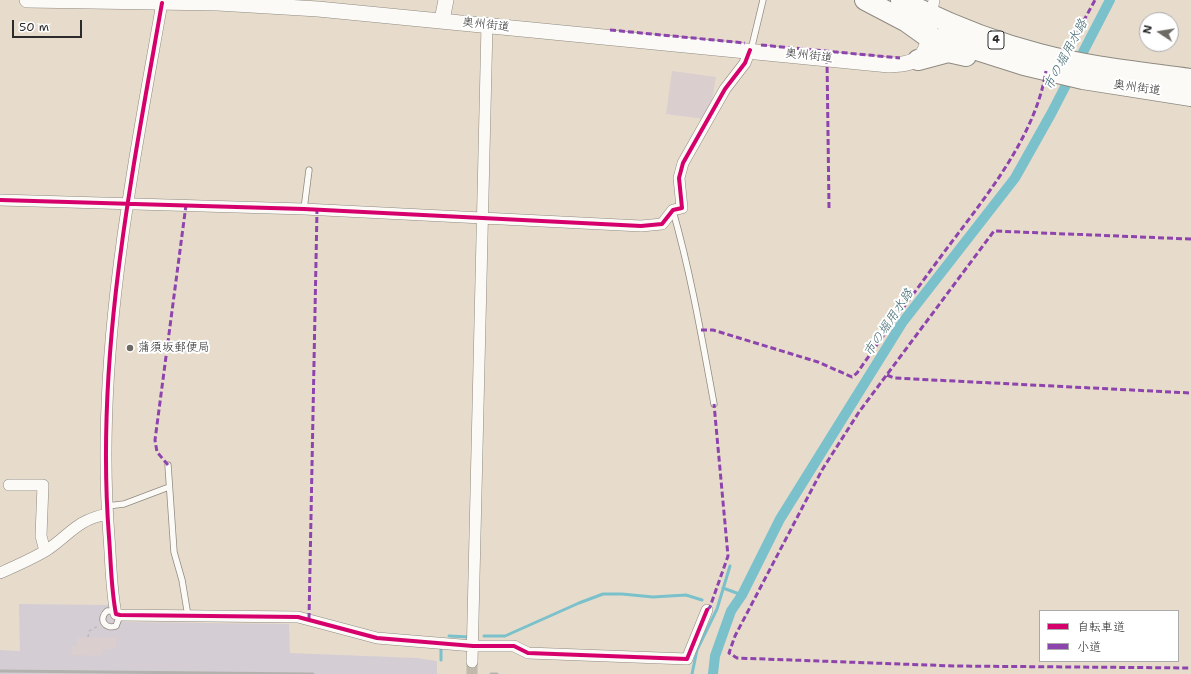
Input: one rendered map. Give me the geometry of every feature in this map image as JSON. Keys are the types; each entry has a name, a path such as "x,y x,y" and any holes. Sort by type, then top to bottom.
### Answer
{"highway":[{"name":"4","path":"865,0 907,22 928,37 961,45 1024,65 1058,66 1087,72"},
{"name":"4","path":"901,0 933,8 966,31 1039,54 1058,66"},
{"path":"918,60 948,52 1006,67 1024,65"},
{"name":"奥州街道","path":"1087,72 1191,79"},
{"name":"奥州街道","path":"1087,72 1191,96"}],"main road":[{"name":"奥州街道","path":"27,0 262,5 442,20 889,65 900,65 918,60"},
{"path":"442,20 446,0"},
{"path":"918,60 926,51 933,8"}],"street":[{"path":"162,3 127,203 114,313 105,417 107,510 118,613 188,616 298,617 377,638 473,646 514,646 528,653 687,658 707,610"},
{"path":"472,662 481,219 487,25"},
{"path":"0,200 304,209 641,226 662,224 673,210 682,208 679,178 686,156 725,89 745,63 750,50"},
{"path":"9,485 43,485 41,536 45,551"},
{"path":"0,573 45,551 83,521 107,510"}],"lane":[{"path":"750,50 763,0"},
{"path":"304,209 308,170"},
{"path":"673,210 699,322 714,404"},
{"path":"168,466 174,552 182,580 188,616"},
{"path":"107,510 169,487"},
{"path":"104,613 118,613 116,626 108,627 103,624 102,618 104,613"}],"path":[{"path":"88,637 89,632 103,624"}],"shaded area":[{"path":"19,604 109,605 119,621 129,622 289,624 290,653 417,658 437,661 437,674 0,674 0,650 20,651"}],"building":[{"path":"672,71 716,77 711,106 704,119 666,114"},
{"path":"77,637 117,638 116,649 103,649 102,656 72,655 72,646 77,646"}],"waterway":[{"name":"市の堀用水路","path":"713,674 715,656 731,611 742,595 780,519 902,323 1015,178 1051,114 1110,0"},
{"path":"692,674 697,650 717,609 730,566"},
{"path":"723,588 742,595"},
{"path":"484,636 505,636 603,594 653,597 686,595 702,600"},
{"path":"449,636 469,637"},
{"path":"441,648 441,660"}],"tunnel":[{"path":"472,662 472,674"}],"railway":[{"path":"0,671 313,674"},
{"path":"491,674 497,674"}],"marked path":[{"path":"1058,58 1066,45 1076,35 1095,0"},
{"path":"610,30 745,43"},
{"path":"761,45 900,58"},
{"path":"827,58 829,208"},
{"path":"701,330 713,330 818,362 852,377 857,373 920,284 990,191 1005,168 1031,121 1040,96 1046,71"},
{"path":"168,465 157,452 155,440 186,205"},
{"path":"309,619 317,210"},
{"path":"1191,239 994,231 859,412 822,470 735,636 729,653 737,658 954,666 1191,668"},
{"path":"887,375 894,378 1191,393"},
{"path":"707,610 710,607 728,556 714,404"}],"cycle path":[{"path":"162,3 128,202 111,335 107,402 106,470 111,576 116,614 298,617 377,638 473,646 514,646 528,653 687,659 707,610"},
{"path":"0,200 304,209 641,226 662,224 673,210 682,208 679,178 683,163 725,89 745,63 750,50"}],"place":[{"name":"蒲須坂郵便局","path":"130,348"}]}
